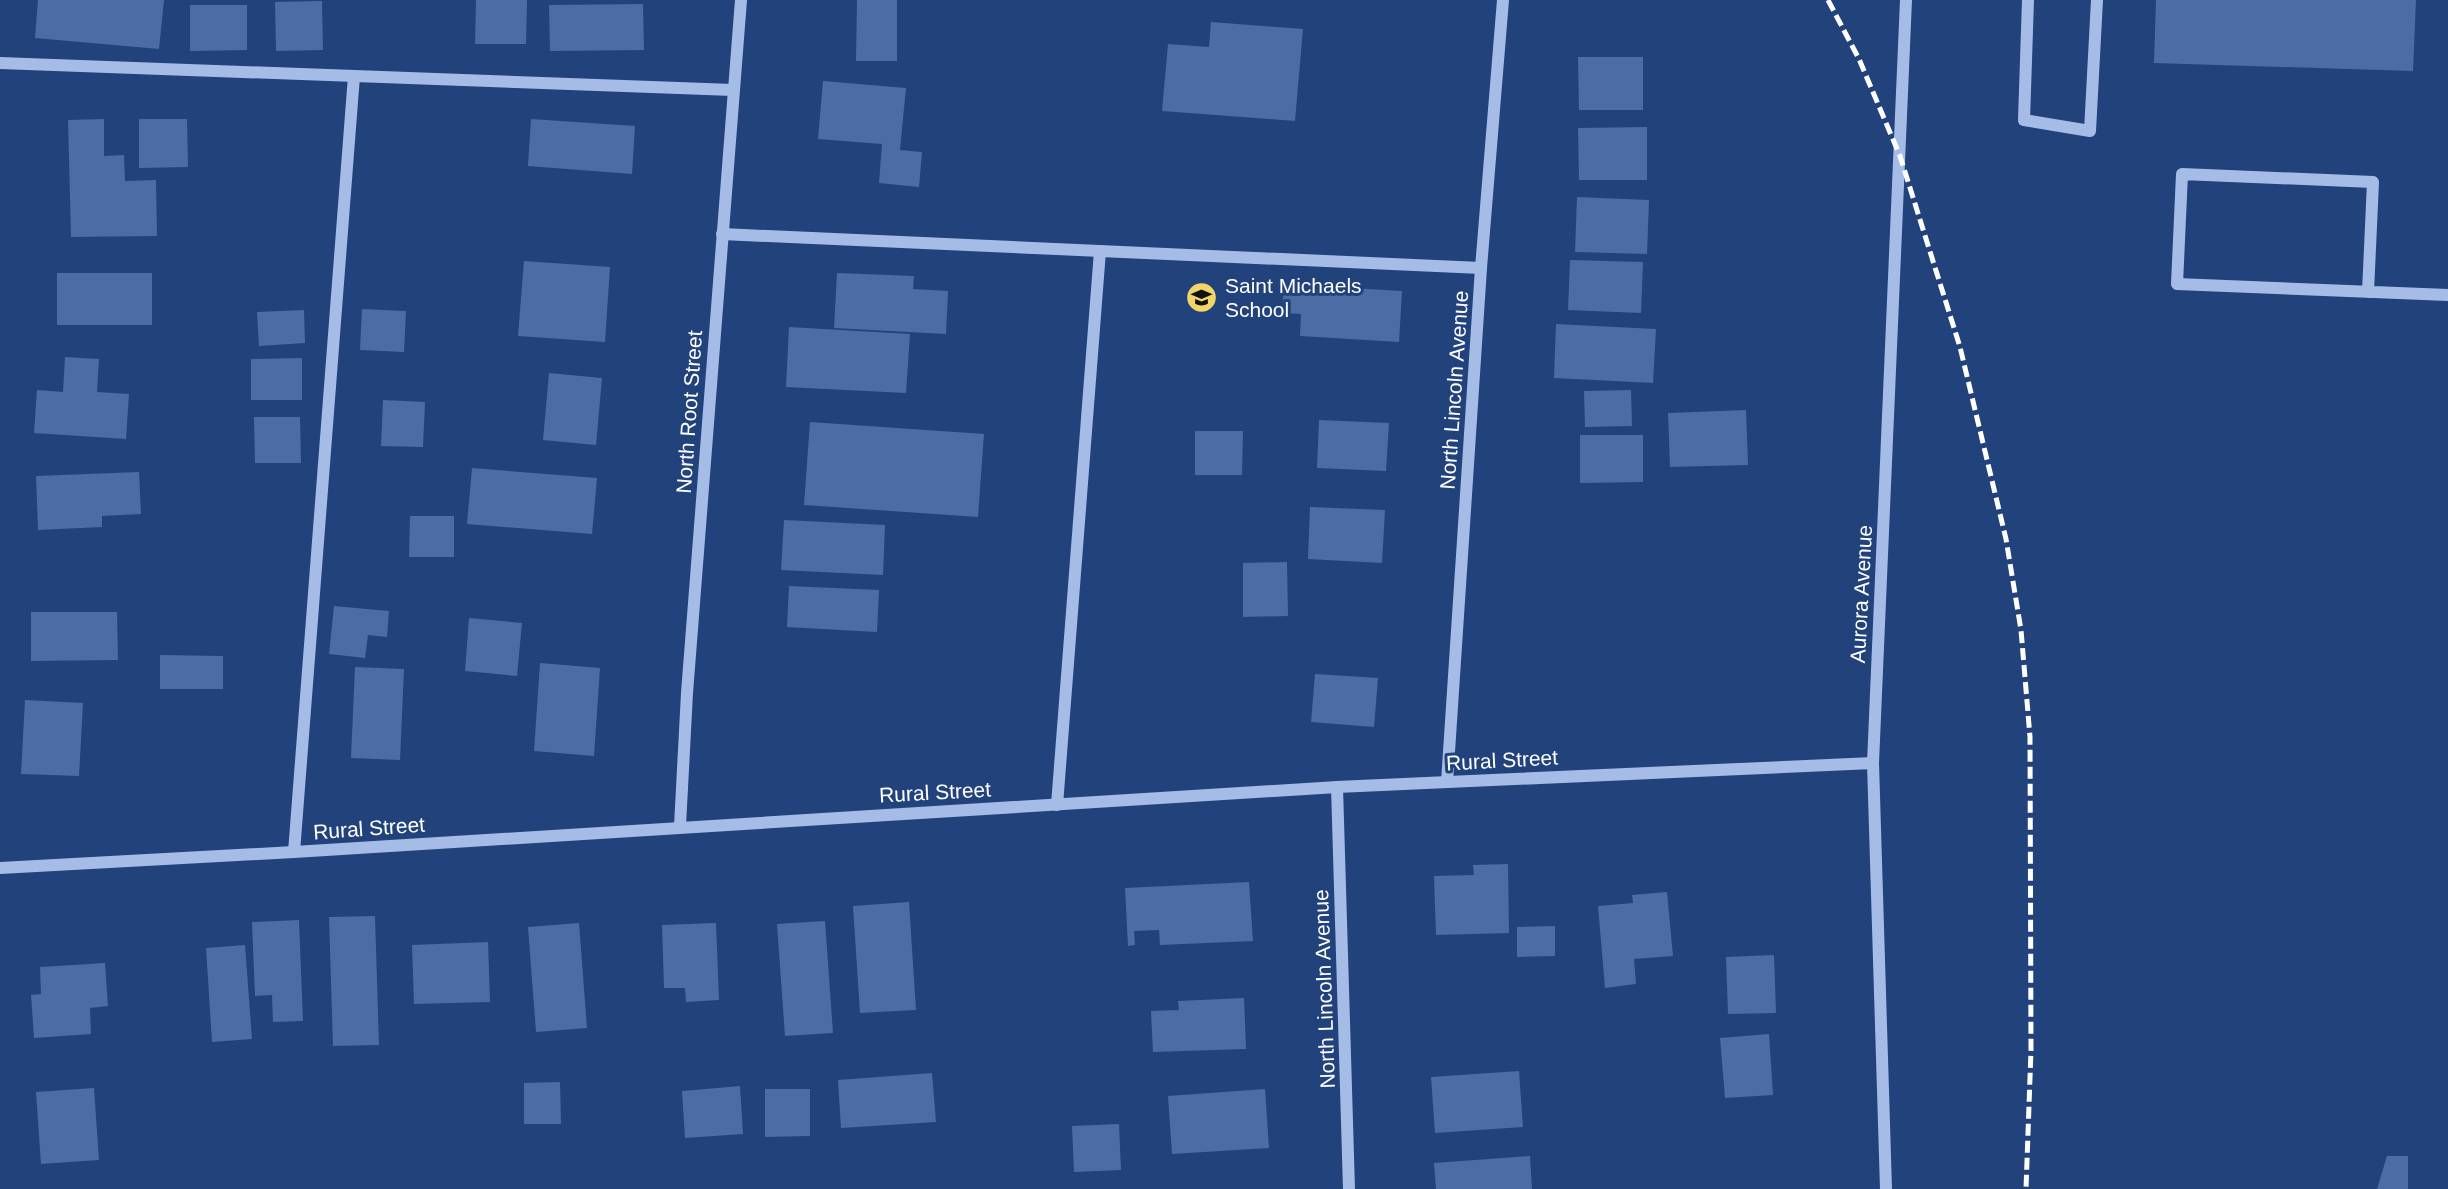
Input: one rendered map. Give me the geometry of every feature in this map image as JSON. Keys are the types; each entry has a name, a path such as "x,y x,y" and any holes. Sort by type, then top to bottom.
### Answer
{"street":[{"name":"North Root Street","path":"680,827 687,692 741,0"},
{"name":"North Lincoln Avenue","path":"1447,782 1481,268 1503,0"},
{"name":"Aurora Avenue","path":"1886,1189 1873,762 1906,0"},
{"path":"2028,0 2024,120 2090,131 2097,0"},
{"path":"0,63 733,90"},
{"path":"293,852 354,76"},
{"path":"2368,292 2374,182 2182,174 2177,284 2368,292 2448,295"},
{"path":"722,234 1481,268"},
{"path":"1057,805 1100,251"},
{"name":"Rural Street","path":"0,868 1337,787 1873,762"},
{"name":"North Lincoln Avenue","path":"1337,787 1349,1189"}],"building":[{"path":"38,0 164,0 159,49 35,38"},
{"path":"476,0 527,0 526,44 475,44"},
{"path":"857,0 897,0 897,61 856,61"},
{"path":"2156,0 2416,0 2413,71 2154,63"},
{"path":"322,1 323,50 276,51 275,2"},
{"path":"643,4 644,50 550,51 549,5"},
{"path":"190,5 247,5 247,50 190,51"},
{"path":"1211,22 1303,29 1295,121 1162,111 1168,44 1209,47"},
{"path":"1578,57 1643,57 1643,110 1579,110"},
{"path":"823,81 906,88 900,150 922,152 919,187 879,183 882,144 818,139"},
{"path":"104,119 104,156 124,155 125,181 156,180 157,236 71,237 68,120"},
{"path":"139,119 187,119 188,167 139,168"},
{"path":"531,119 635,126 632,174 528,166"},
{"path":"1647,127 1647,180 1579,180 1578,128"},
{"path":"1577,197 1649,200 1647,254 1575,252"},
{"path":"1570,260 1643,262 1641,313 1568,310"},
{"path":"524,261 610,267 605,342 518,336"},
{"path":"57,273 152,273 152,325 57,325"},
{"path":"837,273 914,276 913,289 948,291 946,334 834,328"},
{"path":"1284,284 1402,291 1399,342 1300,336 1301,314 1282,313"},
{"path":"362,309 406,311 404,352 360,350"},
{"path":"304,310 305,343 259,346 257,312"},
{"path":"1556,324 1656,329 1653,383 1554,378"},
{"path":"789,327 910,334 906,393 786,387"},
{"path":"65,357 99,359 97,392 129,394 126,439 34,433 37,390 63,392"},
{"path":"302,358 302,400 251,400 251,359"},
{"path":"549,373 602,378 596,445 543,440"},
{"path":"1631,390 1632,426 1585,427 1584,391"},
{"path":"383,400 425,402 423,447 381,446"},
{"path":"1746,410 1748,465 1670,467 1668,413"},
{"path":"254,417 300,417 301,463 255,463"},
{"path":"1319,420 1389,423 1386,471 1317,468"},
{"path":"810,422 984,434 978,517 804,505"},
{"path":"1195,431 1243,431 1242,475 1195,475"},
{"path":"1580,435 1643,435 1643,482 1580,483"},
{"path":"472,468 597,478 592,534 467,524"},
{"path":"139,472 141,514 102,516 102,527 38,530 36,476"},
{"path":"1310,507 1385,510 1382,563 1308,559"},
{"path":"410,516 454,516 454,557 409,557"},
{"path":"784,520 885,525 883,575 781,570"},
{"path":"1287,562 1288,616 1243,617 1243,563"},
{"path":"789,586 879,590 877,632 787,627"},
{"path":"334,606 389,611 387,637 368,635 365,658 329,654"},
{"path":"31,612 117,612 118,660 31,661"},
{"path":"469,618 522,623 517,676 465,671"},
{"path":"160,655 223,656 223,689 160,689"},
{"path":"540,663 600,668 594,756 534,751"},
{"path":"355,667 404,669 400,760 351,758"},
{"path":"1315,674 1378,678 1374,727 1311,722"},
{"path":"25,700 83,703 79,776 21,774"},
{"path":"1508,864 1509,933 1436,935 1434,876 1474,875 1473,865"},
{"path":"1249,882 1253,941 1160,945 1159,930 1134,931 1135,945 1128,946 1125,888"},
{"path":"1667,892 1673,956 1634,959 1636,984 1605,988 1598,906 1633,903 1632,895"},
{"path":"909,902 916,1010 860,1013 853,906"},
{"path":"375,916 379,1045 333,1046 329,917"},
{"path":"299,920 303,1021 273,1022 272,995 255,996 252,922"},
{"path":"825,921 833,1033 785,1036 777,924"},
{"path":"579,923 587,1028 536,1032 528,927"},
{"path":"716,923 719,1000 686,1002 685,988 664,988 662,925"},
{"path":"1555,926 1555,956 1517,957 1517,927"},
{"path":"488,942 490,1002 414,1004 412,945"},
{"path":"245,945 252,1039 212,1042 206,948"},
{"path":"1774,955 1776,1013 1728,1014 1726,957"},
{"path":"105,963 108,1006 90,1008 91,1034 34,1038 31,995 41,994 40,967"},
{"path":"1244,998 1246,1049 1153,1052 1151,1011 1179,1010 1178,1001"},
{"path":"1769,1034 1773,1095 1725,1098 1720,1038"},
{"path":"1519,1071 1523,1127 1435,1133 1431,1077"},
{"path":"932,1073 936,1122 841,1128 838,1080"},
{"path":"560,1082 561,1124 524,1124 524,1083"},
{"path":"740,1086 743,1134 685,1138 682,1091"},
{"path":"94,1088 99,1160 41,1164 36,1092"},
{"path":"765,1089 810,1089 810,1136 765,1137"},
{"path":"1265,1089 1269,1148 1172,1154 1168,1096"},
{"path":"1119,1124 1121,1170 1074,1172 1072,1126"},
{"path":"1530,1156 1532,1189 1436,1189 1434,1163"},
{"path":"2387,1156 2408,1156 2408,1189 2377,1189"}],"railway":[{"path":"1828,0 1859,59 1900,156 1960,347 2006,539 2021,630 2030,737 2031,1050 2026,1189"}],"place":[{"name":"Saint Michaels School","path":"1202,297"}]}
